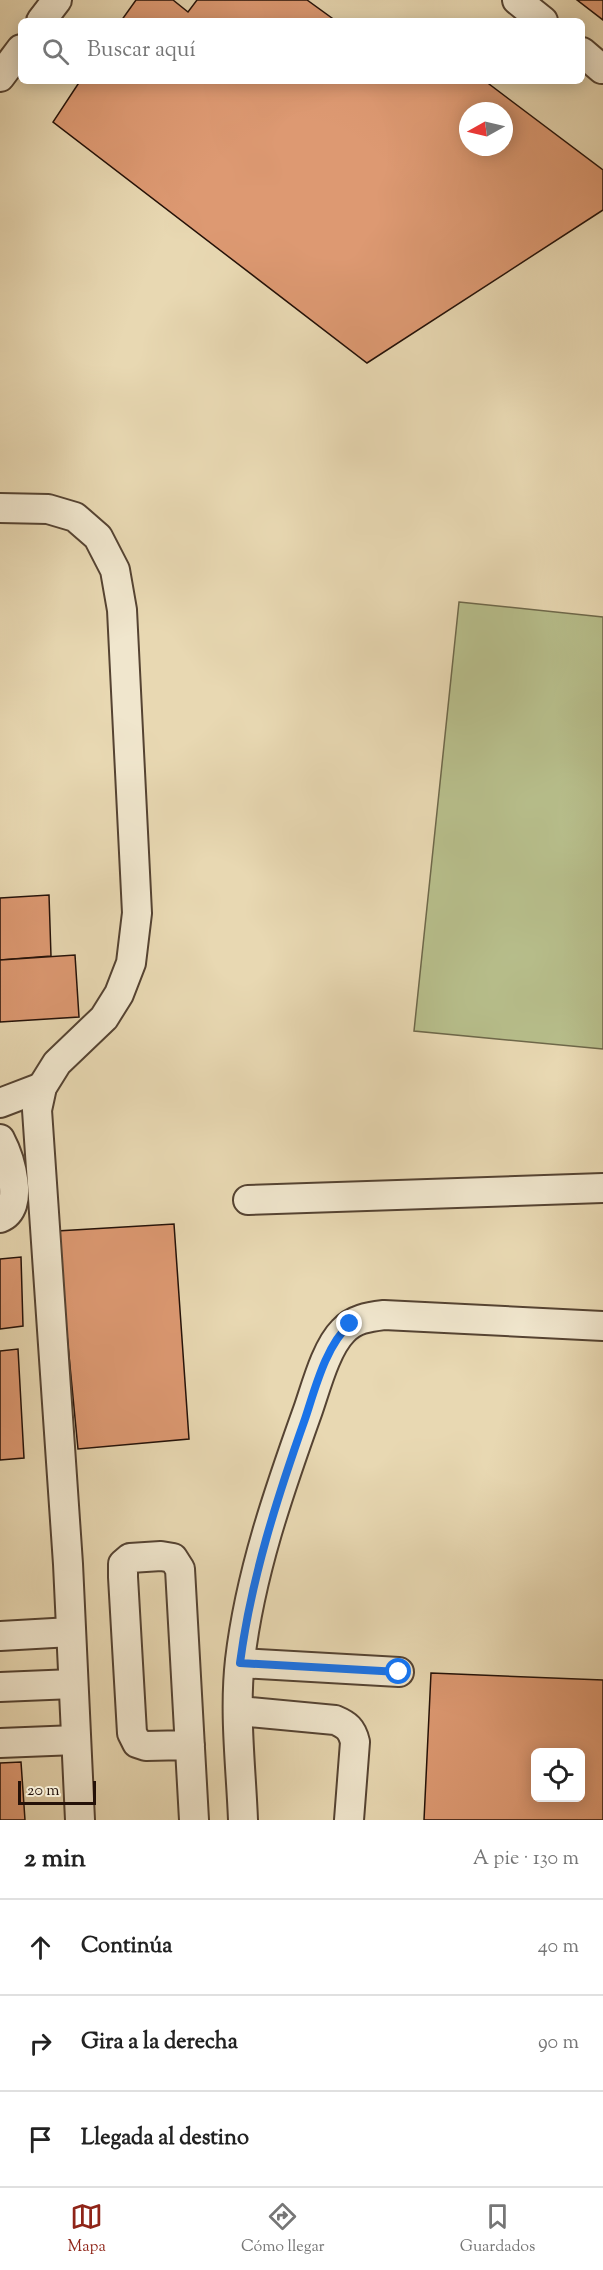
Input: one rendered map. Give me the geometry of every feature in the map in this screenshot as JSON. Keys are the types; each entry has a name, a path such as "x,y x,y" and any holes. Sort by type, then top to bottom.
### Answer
{"street":[{"path":"44,18 57,0"},
{"path":"518,0 539,18"},
{"path":"0,77 18,53"},
{"path":"585,55 602,69"},
{"path":"0,508 48,509 75,517 98,537 115,570 122,610 137,913 131,963 119,994 104,1018 57,1063 42,1087 37,1110 71,1632 80,1820"},
{"path":"0,1103 42,1087"},
{"path":"0,1139 15,1203 7,1216 0,1218"},
{"path":"248,1200 603,1188"},
{"path":"243,1820 239,1711 240,1663 244,1634 260,1559 283,1481 314,1392 334,1343 342,1332 362,1318 384,1315 603,1326"},
{"path":"190,1745 146,1746 137,1743 132,1733 123,1577 123,1564 130,1558 161,1556 173,1558 180,1569 190,1745 194,1820"},
{"path":"0,1636 71,1632"},
{"path":"240,1663 399,1672"},
{"path":"0,1687 73,1684"},
{"path":"239,1711 335,1720 346,1725 353,1732 355,1742 349,1820"},
{"path":"0,1743 76,1740"}],"green space":[{"path":"459,602 603,617 603,1049 414,1031"}],"building":[{"path":"136,0 173,0 188,12 197,0 307,0 332,18 123,18"},
{"path":"577,0 603,0 603,20"},
{"path":"78,84 489,84 513,102 459,102 459,156 513,156 513,102 603,170 603,210 367,363 53,122"},
{"path":"49,895 51,956 0,960 0,898"},
{"path":"75,955 79,1017 0,1022 0,960"},
{"path":"174,1224 189,1439 78,1449 57,1231"},
{"path":"21,1257 23,1326 0,1329 0,1259"},
{"path":"18,1349 24,1458 0,1460 0,1351"},
{"path":"431,1673 603,1680 603,1820 424,1820"},
{"path":"21,1762 25,1820 0,1820 0,1763"}],"route":[{"path":"350,1324 334,1343 283,1481 260,1559 240,1663 399,1672"}]}
